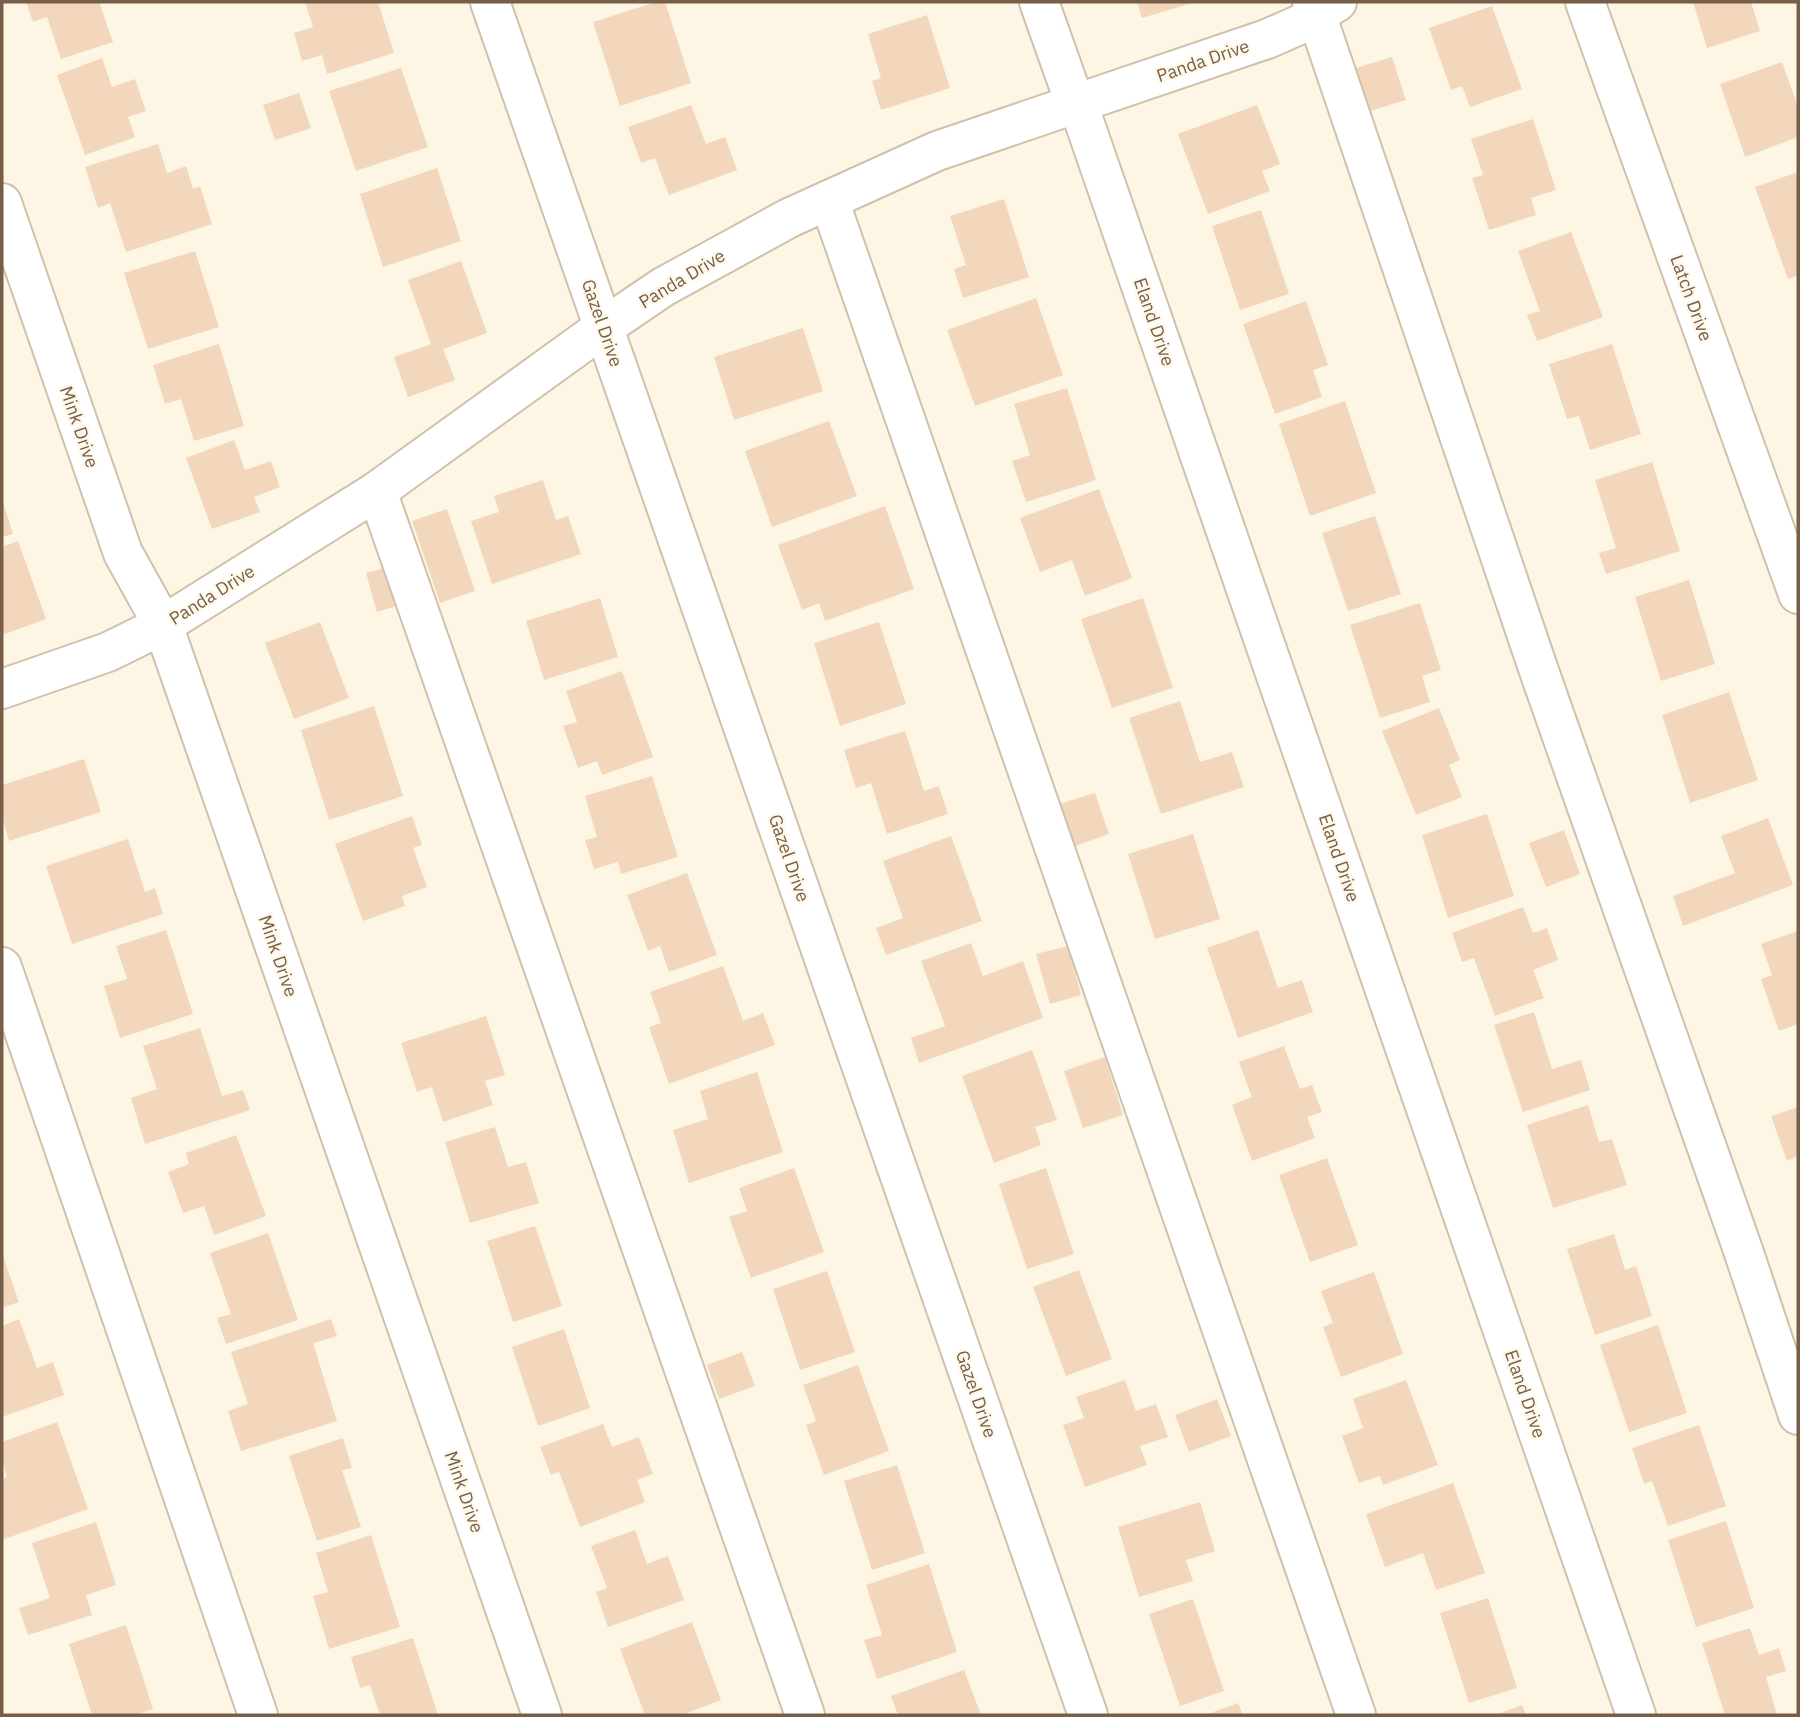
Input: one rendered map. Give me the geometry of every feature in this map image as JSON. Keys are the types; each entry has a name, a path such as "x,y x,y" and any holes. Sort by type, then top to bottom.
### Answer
{"street":[{"name":"Gazel Drive","path":"490,2 1088,1715"},
{"name":"Eland Drive","path":"1039,2 1078,104 1636,1715"},
{"name":"Latch Drive","path":"1585,2 1798,594"},
{"name":"Panda Drive","path":"2,690 108,652 163,625 377,491 663,287 789,218 937,151 1267,39 1322,6"},
{"path":"1322,6 1535,659 1743,1250 1798,1415"},
{"path":"829,200 1356,1715"},
{"name":"Mink Drive","path":"2,203 123,553 163,625 542,1715"},
{"path":"377,491 806,1715"},
{"path":"2,967 258,1715"}],"building":[{"path":"26,2 99,2 113,42 61,59 47,17 33,22"},
{"path":"305,2 378,2 394,53 327,74 322,55 302,61 294,33 313,27"},
{"path":"656,2 665,2 691,83 620,106 593,22"},
{"path":"1137,2 1196,2 1142,18"},
{"path":"1693,2 1751,2 1760,31 1707,48"},
{"path":"1492,6 1522,89 1470,107 1462,86 1451,90 1429,28"},
{"path":"927,15 950,88 881,110 872,81 881,78 868,34"},
{"path":"1392,57 1406,100 1370,111 1356,68"},
{"path":"102,58 112,87 135,79 146,111 128,117 135,137 85,155 57,75"},
{"path":"1782,62 1798,107 1798,137 1745,157 1720,84"},
{"path":"401,68 428,147 356,171 329,91"},
{"path":"299,93 311,128 275,140 263,105"},
{"path":"691,105 706,144 725,137 737,170 669,195 655,158 641,163 628,127"},
{"path":"1257,105 1280,164 1262,171 1270,191 1208,214 1178,134"},
{"path":"1533,119 1556,190 1531,198 1536,215 1489,230 1472,178 1483,175 1471,139"},
{"path":"158,144 167,173 186,166 193,189 200,186 212,224 126,252 110,203 98,208 85,167"},
{"path":"437,168 461,241 383,267 360,194"},
{"path":"1798,172 1798,275 1788,279 1755,187"},
{"path":"1004,199 1029,277 963,298 954,269 966,265 950,216"},
{"path":"1261,210 1289,294 1240,310 1212,226"},
{"path":"1571,232 1603,317 1537,341 1527,315 1540,311 1518,251"},
{"path":"195,251 219,327 148,349 124,273"},
{"path":"461,261 487,333 443,349 455,380 408,397 394,357 431,344 408,280"},
{"path":"1036,298 1063,375 975,406 947,330"},
{"path":"1306,301 1328,365 1313,370 1322,397 1275,414 1243,324"},
{"path":"803,328 823,391 734,420 714,357"},
{"path":"219,344 244,426 194,441 181,399 165,404 153,365"},
{"path":"1612,344 1641,434 1590,450 1579,416 1567,419 1549,364"},
{"path":"1067,388 1096,480 1026,502 1012,461 1030,455 1014,404"},
{"path":"1345,401 1376,493 1310,516 1279,424"},
{"path":"829,421 857,496 772,527 745,451"},
{"path":"234,440 245,470 271,461 280,487 254,497 260,512 212,529 186,458"},
{"path":"1652,462 1680,551 1606,574 1599,553 1616,548 1595,480"},
{"path":"543,480 556,520 568,516 581,554 492,584 471,521 499,512 494,496"},
{"path":"1099,489 1132,578 1085,596 1072,560 1040,572 1020,518"},
{"path":"2,499 13,534 2,537"},
{"path":"885,506 914,589 825,621 819,603 802,610 778,545"},
{"path":"447,509 475,591 440,603 412,521"},
{"path":"1375,516 1401,594 1348,611 1322,533"},
{"path":"18,541 46,619 2,635 2,547"},
{"path":"395,565 406,603 377,612 366,573"},
{"path":"1689,580 1715,664 1661,681 1635,597"},
{"path":"600,598 618,657 544,680 526,621"},
{"path":"1143,598 1173,688 1112,708 1081,619"},
{"path":"1420,603 1441,670 1422,676 1430,702 1380,718 1350,625"},
{"path":"320,622 349,698 294,719 265,643"},
{"path":"879,622 906,704 840,726 814,643"},
{"path":"622,671 653,757 602,775 597,761 578,768 563,726 577,722 566,691"},
{"path":"1729,692 1758,780 1690,803 1662,715"},
{"path":"1180,701 1200,762 1232,752 1244,787 1161,814 1129,718"},
{"path":"374,706 403,796 329,820 301,730"},
{"path":"1439,708 1460,760 1449,765 1462,797 1416,815 1382,731"},
{"path":"905,731 924,791 939,786 948,814 887,834 871,783 856,788 844,750"},
{"path":"84,759 101,812 9,841 2,817 2,785"},
{"path":"652,776 678,857 621,874 618,862 594,869 585,840 597,837 585,796"},
{"path":"1095,793 1109,834 1070,848 1056,805"},
{"path":"1487,814 1514,896 1448,918 1422,835"},
{"path":"412,816 422,845 413,848 427,887 402,896 405,906 363,921 335,844"},
{"path":"1768,818 1793,885 1683,926 1673,896 1735,873 1721,836"},
{"path":"1564,830 1580,874 1546,887 1529,843"},
{"path":"1193,834 1220,919 1155,939 1128,854"},
{"path":"951,836 982,921 886,955 876,928 903,918 883,861"},
{"path":"128,839 145,892 155,888 163,914 72,944 46,866"},
{"path":"687,873 717,955 669,972 660,946 648,951 627,895"},
{"path":"1523,907 1533,933 1547,928 1558,960 1533,970 1544,998 1495,1016 1474,958 1462,962 1452,933"},
{"path":"166,930 193,1014 120,1038 104,986 127,979 116,946"},
{"path":"1258,930 1278,988 1302,980 1313,1012 1238,1038 1207,948"},
{"path":"1798,931 1798,1024 1779,1031 1761,979 1772,975 1761,944"},
{"path":"971,943 983,976 1023,961 1043,1018 919,1063 911,1038 945,1026 921,961"},
{"path":"1068,946 1081,995 1050,1004 1036,954"},
{"path":"723,966 743,1021 763,1013 775,1045 669,1084 649,1027 661,1023 650,992"},
{"path":"1534,1012 1552,1069 1581,1060 1590,1090 1523,1112 1494,1025"},
{"path":"486,1016 505,1075 485,1081 493,1105 443,1122 432,1087 417,1092 401,1043"},
{"path":"200,1028 222,1096 243,1090 250,1110 145,1144 131,1098 157,1089 143,1046"},
{"path":"1284,1046 1300,1089 1312,1085 1322,1112 1307,1117 1315,1138 1252,1161 1232,1105 1252,1097 1239,1062"},
{"path":"1032,1050 1057,1120 1035,1127 1041,1145 994,1163 962,1076"},
{"path":"1105,1057 1123,1115 1083,1128 1064,1071"},
{"path":"757,1072 783,1152 689,1183 673,1130 708,1119 700,1091"},
{"path":"1588,1105 1599,1142 1612,1139 1627,1185 1553,1208 1527,1125"},
{"path":"1798,1107 1798,1156 1787,1161 1771,1116"},
{"path":"495,1127 508,1167 526,1162 539,1203 470,1223 445,1142"},
{"path":"236,1135 266,1216 214,1235 204,1206 183,1213 168,1172 189,1164 186,1153"},
{"path":"1327,1158 1358,1245 1310,1262 1279,1175"},
{"path":"794,1168 824,1252 751,1278 729,1217 747,1211 739,1188"},
{"path":"1046,1168 1074,1254 1027,1269 999,1184"},
{"path":"535,1226 562,1306 513,1322 487,1241"},
{"path":"268,1233 298,1320 226,1344 217,1318 231,1314 210,1253"},
{"path":"1614,1234 1625,1270 1636,1266 1652,1316 1595,1335 1567,1249"},
{"path":"2,1253 19,1302 2,1308"},
{"path":"1079,1270 1112,1359 1066,1376 1033,1287"},
{"path":"827,1271 855,1352 800,1370 773,1289"},
{"path":"1374,1272 1403,1354 1341,1377 1323,1327 1333,1323 1321,1291"},
{"path":"19,1319 37,1368 53,1362 64,1395 2,1417 2,1326"},
{"path":"331,1319 337,1336 313,1343 337,1421 241,1451 228,1411 248,1404 231,1352"},
{"path":"1658,1325 1687,1413 1629,1432 1600,1345"},
{"path":"564,1329 590,1408 538,1426 512,1347"},
{"path":"742,1352 755,1386 719,1399 707,1365"},
{"path":"858,1365 889,1451 824,1475 806,1425 816,1421 803,1385"},
{"path":"1125,1380 1136,1411 1156,1404 1168,1437 1140,1446 1147,1465 1085,1487 1063,1425 1084,1418 1076,1397"},
{"path":"1406,1380 1438,1465 1383,1485 1380,1476 1359,1483 1342,1436 1363,1428 1353,1399"},
{"path":"1217,1399 1231,1436 1189,1452 1175,1415"},
{"path":"57,1422 88,1509 2,1540 2,1479 7,1477 2,1461 2,1442"},
{"path":"603,1424 612,1447 639,1437 653,1474 637,1480 645,1502 580,1527 559,1472 551,1475 540,1447"},
{"path":"1699,1425 1726,1506 1668,1526 1652,1481 1644,1484 1632,1448"},
{"path":"343,1438 352,1468 342,1470 361,1527 317,1541 289,1456"},
{"path":"897,1465 925,1553 872,1570 844,1481"},
{"path":"1453,1483 1485,1573 1436,1590 1423,1553 1385,1567 1366,1514"},
{"path":"1200,1502 1215,1551 1186,1560 1193,1581 1139,1597 1118,1527"},
{"path":"1726,1521 1754,1608 1696,1627 1668,1540"},
{"path":"96,1522 116,1585 86,1595 92,1615 28,1635 19,1608 50,1598 32,1543"},
{"path":"635,1530 647,1564 668,1556 684,1600 608,1627 596,1592 607,1588 591,1546"},
{"path":"371,1535 400,1627 329,1649 313,1596 328,1592 316,1553"},
{"path":"929,1564 957,1652 877,1679 864,1640 882,1635 866,1585"},
{"path":"1488,1598 1517,1688 1469,1703 1440,1613"},
{"path":"1193,1599 1224,1691 1180,1706 1149,1614"},
{"path":"692,1622 721,1700 682,1715 645,1715 620,1649"},
{"path":"126,1625 153,1709 135,1715 92,1715 69,1644"},
{"path":"1750,1628 1759,1655 1779,1648 1786,1671 1766,1677 1777,1715 1725,1715 1702,1643"},
{"path":"413,1638 438,1715 380,1715 370,1685 360,1688 351,1657"},
{"path":"964,1670 981,1715 898,1715 891,1696"},
{"path":"1238,1703 1243,1715 1205,1715"},
{"path":"1522,1705 1526,1715 1495,1715"}]}
